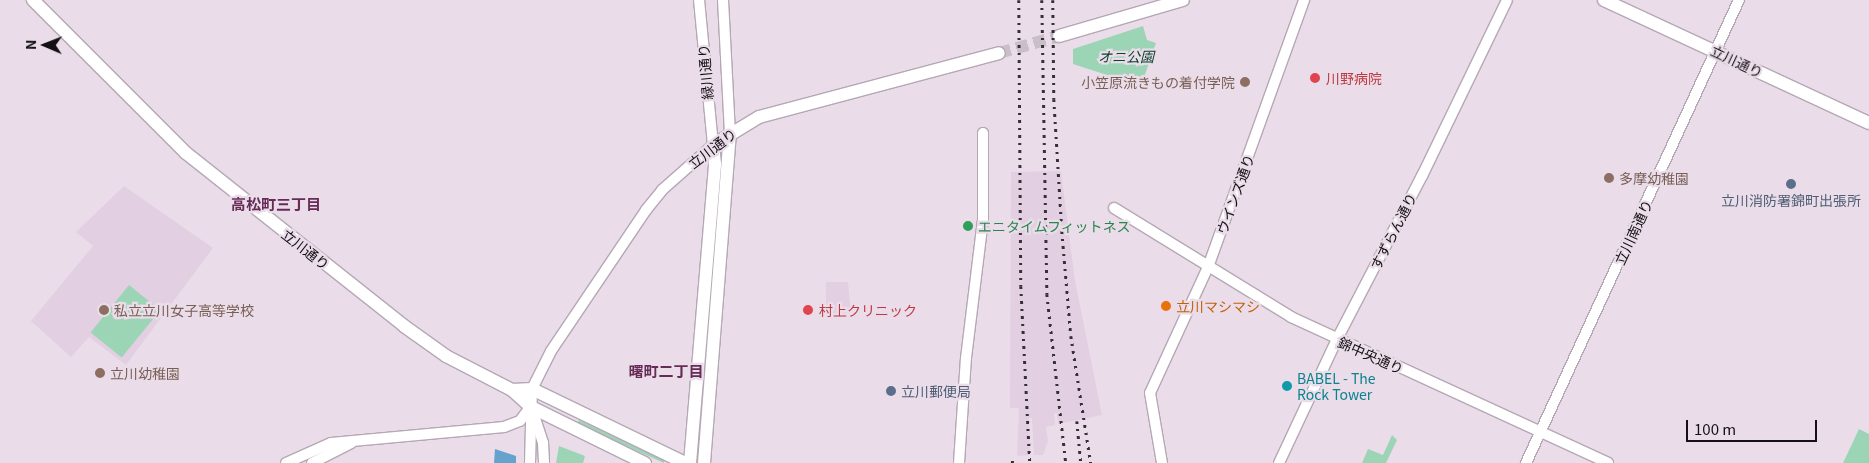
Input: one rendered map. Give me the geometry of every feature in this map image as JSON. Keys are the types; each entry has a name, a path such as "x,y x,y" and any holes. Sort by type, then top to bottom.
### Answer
{"main road":[{"name":"立川通り","path":"33,0 216,180 446,356 512,390 531,407 646,463"},
{"path":"1058,36 1183,0"},
{"name":"立川通り","path":"1604,0 1869,123"},
{"name":"立川通り","path":"714,145 730,133 759,117 999,53"},
{"path":"704,463 730,133"},
{"path":"690,463 715,164 714,145"},
{"path":"512,390 532,389 685,463"}],"street":[{"name":"緑川通り","path":"699,0 714,145"},
{"name":"緑川通り","path":"723,0 730,133"},
{"name":"ウインズ通り","path":"1162,463 1150,400 1155,383 1208,267 1304,0"},
{"name":"すずらん通り","path":"1279,463 1337,339 1422,176 1507,0"},
{"name":"立川南通り","path":"1526,463 1739,0"},
{"path":"959,463 966,358 983,219 983,133"},
{"name":"立川通り","path":"532,389 568,322 646,210 662,190 714,145"},
{"name":"錦中央通り","path":"1114,208 1285,313 1337,339 1608,463"},
{"path":"530,463 532,389"},
{"path":"312,463 355,441 375,437 504,427 520,421 531,407"},
{"path":"531,407 543,443 544,463"},
{"path":"286,463 303,455 334,453"}],"shaded area":[{"path":"1061,171 1075,281 1102,415 1058,424 1057,413 1054,413 1055,425 1046,427 1048,441 1043,455 1034,455 1032,418 1029,418 1030,455 1017,456 1019,408 1010,408 1011,172"},
{"path":"124,186 213,248 126,365 89,337 71,357 31,321 93,246 76,232"},
{"path":"826,282 848,282 851,316 826,318"}],"green space":[{"name":"オニ公園","path":"1143,26 1147,40 1156,43 1141,86 1073,64 1073,49"},
{"path":"129,285 160,310 122,358 91,332"},
{"path":"579,420 664,460 664,463 577,424"},
{"path":"1859,429 1869,434 1869,463 1843,463"},
{"path":"1392,435 1397,440 1386,463 1362,463 1368,449 1383,455"},
{"path":"559,446 585,456 583,463 556,463"}],"water":[{"path":"495,449 516,456 516,463 494,463"}],"tunnel":[{"path":"999,53 1059,36"}],"railway":[{"path":"1019,0 1021,286 1030,463"},
{"path":"1042,0 1047,294 1066,463"},
{"path":"1053,0 1054,99 1062,231 1071,336 1091,463"},
{"path":"1077,421 1081,463"},
{"path":"1012,463 1013,456"}],"place":[{"name":"川野病院","path":"1315,78"},
{"name":"小笠原流きもの着付学院","path":"1245,82"},
{"name":"多摩幼稚園","path":"1609,178"},
{"name":"立川消防署錦町出張所","path":"1791,184"},
{"name":"エニタイムフィットネス","path":"968,226"},
{"name":"立川マシマシ","path":"1166,306"},
{"name":"私立立川女子高等学校","path":"104,310"},
{"name":"村上クリニック","path":"808,310"},
{"name":"立川幼稚園","path":"100,373"},
{"name":"BABEL - The Rock Tower","path":"1287,386"},
{"name":"立川郵便局","path":"891,391"}],"district":[{"name":"高松町三丁目","path":"276,204"},
{"name":"曙町二丁目","path":"666,371"}]}
